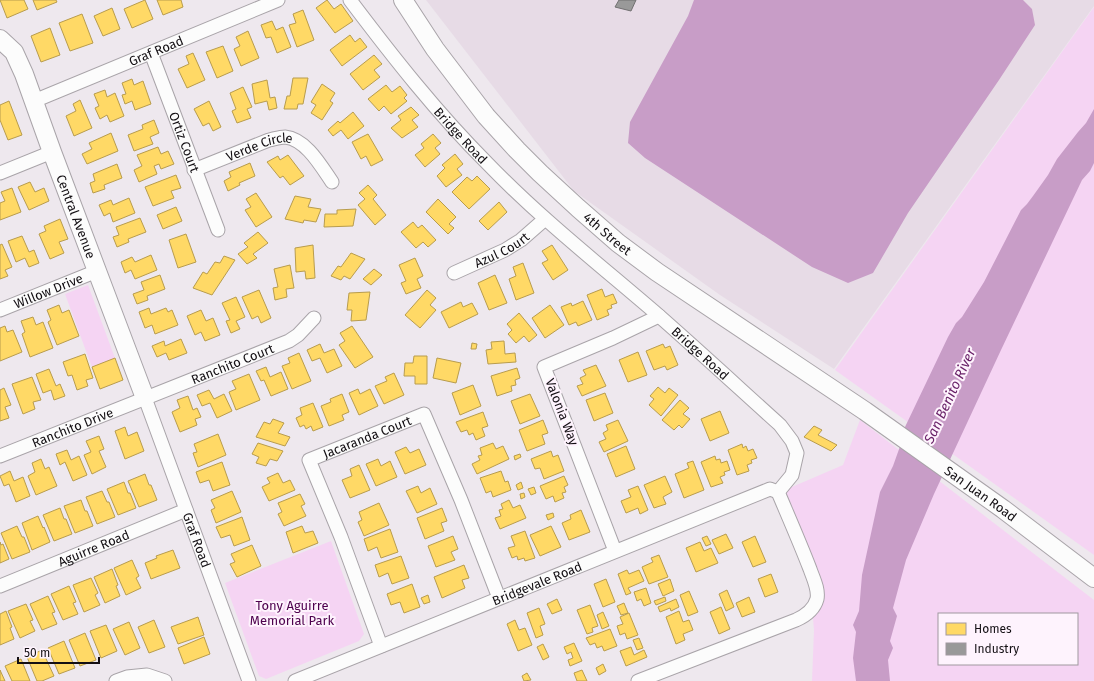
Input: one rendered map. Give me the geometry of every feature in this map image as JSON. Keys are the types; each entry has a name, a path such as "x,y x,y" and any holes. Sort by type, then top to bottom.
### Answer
{"main road":[{"name":"4th Street","path":"402,0 435,49 486,116 522,155 618,244 657,272 865,411"},
{"name":"Central Avenue","path":"0,39 14,52 24,74 120,336 145,398"},
{"name":"San Juan Road","path":"865,411 1003,509 1094,578"}],"street":[{"name":"Graf Road","path":"34,102 278,0"},
{"name":"Bridge Road","path":"350,0 389,52 438,111 487,164 545,219 659,316 780,425 792,441 797,453 792,475 778,492"},
{"name":"Ortiz Court","path":"151,53 194,170 218,230"},
{"name":"Verde Circle","path":"194,170 269,140 286,137 296,140 303,145 332,182"},
{"path":"0,173 52,152"},
{"name":"Azul Court","path":"454,273 506,250 522,240 545,219"},
{"name":"Willow Drive","path":"0,310 97,271"},
{"name":"Valonia Way","path":"615,551 544,367 613,338 659,316"},
{"name":"Ranchito Court","path":"145,398 289,341 298,335 314,318"},
{"name":"Graf Road","path":"145,398 249,681"},
{"name":"Ranchito Drive","path":"0,456 145,398"},
{"name":"Jacaranda Court","path":"381,646 341,537 309,460 424,414 461,500 499,598"},
{"name":"Bridgevale Road","path":"295,681 770,489 778,492"},
{"path":"638,681 804,617 814,607 817,600 816,588 803,551 778,492"},
{"name":"Aguirre Road","path":"0,586 186,510"},
{"path":"116,681 128,677 147,675 165,681"}],"shaded area":[{"path":"426,0 1094,0 1094,6 834,369 720,295 574,191"}],"green space":[{"path":"1094,7 1094,555 835,370"},
{"path":"88,285 123,380 100,389 65,294"},
{"path":"860,420 1094,600 1094,681 812,681 813,618 818,611 785,490 843,465"},
{"name":"Tony Aguirre Memorial Park","path":"331,541 364,634 359,641 266,679 259,676 225,583"}],"water":[{"path":"694,0 1023,0 1032,9 1035,25 908,213 873,273 848,283 812,267 645,158 628,143 630,122 688,16"},
{"name":"San Benito River","path":"1094,109 1094,163 1090,171 1082,180 1001,350 934,494 906,560 893,608 897,616 890,641 893,648 888,660 890,681 856,681 853,658 856,632 853,625 859,611 862,575 880,492 893,466 903,438 905,427 948,337 984,282 1021,210 1048,175 1057,159 1086,123"}],"building: Homes":[{"path":"0,0 24,0 28,9 7,18"},
{"path":"33,0 56,0 57,2 37,10"},
{"path":"145,0 153,19 132,28 124,9"},
{"path":"157,0 181,0 183,7 163,15"},
{"path":"327,0 334,9 341,4 353,21 335,33 316,8"},
{"path":"112,8 120,29 103,36 94,16"},
{"path":"303,10 314,40 297,47 289,25 296,23 293,14"},
{"path":"82,14 93,43 70,51 59,23"},
{"path":"272,21 276,30 283,27 291,47 277,53 271,37 266,38 261,25"},
{"path":"50,28 60,55 41,62 31,36"},
{"path":"248,31 259,58 241,66 234,49 240,46 236,37"},
{"path":"350,35 355,42 360,38 367,47 342,66 330,50"},
{"path":"223,46 233,71 217,78 206,52"},
{"path":"193,53 205,80 187,88 178,69 189,64 186,56"},
{"path":"374,55 382,64 374,70 380,77 363,90 350,74"},
{"path":"293,78 308,78 303,104 298,104 297,109 284,109 287,96 290,96"},
{"path":"132,79 134,85 143,81 151,104 135,110 132,101 125,104 122,95 126,94 122,83"},
{"path":"267,80 270,98 275,97 277,108 269,110 267,101 255,104 252,84"},
{"path":"322,84 335,93 330,101 333,103 322,120 311,113 316,105 311,102"},
{"path":"386,85 392,92 400,86 407,95 404,98 407,101 391,114 384,106 379,111 368,99"},
{"path":"243,87 252,107 247,109 251,118 237,123 232,111 236,109 230,93"},
{"path":"105,90 107,97 115,93 124,116 110,122 107,115 100,119 95,108 99,106 94,94"},
{"path":"80,100 92,128 74,136 66,116 76,111 73,104"},
{"path":"9,101 22,135 8,140 0,120 0,105"},
{"path":"209,101 221,127 213,131 209,123 203,126 194,109"},
{"path":"411,107 419,115 412,120 418,127 402,138 391,128 401,120 398,116"},
{"path":"353,112 364,126 348,139 341,130 333,136 328,130 338,121 340,123"},
{"path":"154,120 159,133 150,137 153,144 134,151 128,135 143,129 142,125"},
{"path":"111,133 118,151 87,164 82,154 92,149 89,143"},
{"path":"368,134 383,160 371,166 366,156 361,159 352,142"},
{"path":"433,134 441,143 435,148 440,154 425,167 415,155 424,148 421,144"},
{"path":"158,147 161,154 168,151 174,164 161,169 159,164 154,166 157,174 139,182 134,170 142,166 137,155"},
{"path":"455,154 463,164 457,169 462,175 446,187 437,176 445,168 442,165"},
{"path":"288,155 304,176 290,185 283,176 280,178 267,162 278,156 280,160"},
{"path":"250,163 255,176 239,183 240,185 228,191 224,181 231,177 229,172"},
{"path":"117,164 122,178 104,185 105,189 93,193 90,183 95,181 93,174"},
{"path":"176,175 181,188 171,191 174,198 153,206 145,187"},
{"path":"477,176 490,189 469,209 452,192 467,177 472,181"},
{"path":"30,182 35,192 44,188 49,201 29,210 18,187"},
{"path":"368,185 377,195 373,199 386,215 375,225 358,205 365,199 359,193"},
{"path":"12,188 21,212 0,220 0,203 5,201 1,192"},
{"path":"256,193 272,217 256,227 245,210 251,207 246,199"},
{"path":"295,196 311,199 308,207 321,209 316,222 304,220 303,223 285,219"},
{"path":"129,198 135,213 113,222 110,213 104,216 99,205 111,200 113,205"},
{"path":"438,199 456,217 449,224 454,228 448,234 426,212"},
{"path":"499,202 507,212 488,230 479,221"},
{"path":"176,207 182,221 163,229 157,215"},
{"path":"356,209 353,226 324,227 325,214 337,214 337,210"},
{"path":"140,218 146,232 128,239 129,242 117,247 113,237 119,235 116,227"},
{"path":"60,219 68,239 59,242 64,253 50,259 39,234 46,231 44,226"},
{"path":"413,222 418,228 422,225 436,240 428,247 423,242 416,248 401,232"},
{"path":"258,232 268,243 253,254 257,258 247,264 238,254 248,247 244,243"},
{"path":"186,234 196,262 178,268 169,240"},
{"path":"22,236 29,252 34,250 39,263 29,267 25,258 16,262 8,241"},
{"path":"2,244 12,267 5,270 8,276 0,279 0,245"},
{"path":"313,245 315,278 306,279 305,271 296,272 295,248"},
{"path":"552,245 568,270 553,280 542,263 548,260 542,251"},
{"path":"351,253 365,259 350,279 344,276 341,280 331,276 338,266 341,267"},
{"path":"151,255 157,270 135,279 131,270 125,273 121,262 132,257 135,262"},
{"path":"224,256 235,260 212,295 193,288 203,272 207,274 215,262 220,263"},
{"path":"415,258 423,276 417,279 421,288 406,294 401,283 406,281 399,265"},
{"path":"523,263 534,293 516,300 509,279 516,276 513,267"},
{"path":"290,265 294,288 286,289 287,297 275,300 273,288 278,287 274,269"},
{"path":"374,269 382,275 371,285 363,279"},
{"path":"160,275 165,289 147,296 148,300 137,304 133,294 144,290 141,282"},
{"path":"495,275 507,303 489,310 478,283"},
{"path":"602,289 605,297 613,294 617,303 611,305 612,308 607,310 609,315 597,320 587,295"},
{"path":"259,290 271,318 261,323 258,316 252,319 242,297"},
{"path":"427,290 436,298 430,305 436,310 420,328 405,315"},
{"path":"370,292 366,320 351,321 352,310 347,310 349,293"},
{"path":"236,297 245,317 236,321 240,329 231,333 226,321 230,320 222,303"},
{"path":"583,301 592,320 578,326 576,322 569,325 561,307 571,303 572,306"},
{"path":"461,302 463,307 472,303 478,314 449,328 441,312"},
{"path":"59,305 62,313 69,310 79,336 57,345 48,322 51,320 47,310"},
{"path":"550,305 564,325 545,338 532,318"},
{"path":"149,308 151,314 166,308 168,312 172,310 178,325 155,334 152,325 145,328 139,312"},
{"path":"201,310 206,321 213,318 220,335 205,341 201,332 195,335 187,316"},
{"path":"519,313 537,335 529,342 524,336 516,343 508,334 512,330 507,324"},
{"path":"33,317 36,325 43,322 53,348 30,357 22,334 25,332 21,321"},
{"path":"5,326 7,332 13,330 22,352 0,361 0,328"},
{"path":"352,326 373,357 355,368 339,345 345,341 340,333"},
{"path":"181,339 187,353 169,360 166,353 157,357 152,346 164,341 165,346"},
{"path":"504,341 505,354 515,353 516,362 488,364 486,350 492,349 491,342"},
{"path":"472,343 477,344 476,349 471,349"},
{"path":"320,344 324,353 334,349 342,366 327,373 320,358 312,361 307,350"},
{"path":"663,344 665,348 670,346 678,365 667,370 665,366 654,370 646,351"},
{"path":"638,352 647,375 628,382 619,360"},
{"path":"299,353 311,381 292,389 282,366 290,363 288,358"},
{"path":"85,354 93,378 86,380 88,386 77,390 72,375 68,376 63,362"},
{"path":"414,356 427,356 427,384 415,384 415,376 404,376 405,363 413,363"},
{"path":"115,358 123,380 100,389 92,367"},
{"path":"437,358 461,363 456,383 433,378"},
{"path":"596,365 606,386 582,396 577,386 583,384 580,378 586,375 583,370"},
{"path":"266,367 270,377 281,372 288,389 271,396 264,380 261,381 256,371"},
{"path":"517,368 520,378 515,380 516,385 511,386 512,391 497,396 491,376"},
{"path":"49,369 56,386 60,384 65,396 54,400 51,390 43,393 36,374"},
{"path":"394,373 404,395 384,404 375,386 387,381 385,377"},
{"path":"249,374 260,400 236,410 229,392 236,389 232,381"},
{"path":"32,377 41,400 33,402 35,409 23,414 12,384"},
{"path":"473,385 481,406 460,415 452,393"},
{"path":"658,387 665,393 669,388 678,395 661,416 649,405 654,399 650,396"},
{"path":"4,388 11,405 5,407 9,418 0,421 0,390"},
{"path":"358,389 360,394 370,389 378,406 359,415 349,393"},
{"path":"209,390 214,399 224,394 232,411 217,418 210,403 202,406 197,395"},
{"path":"605,393 613,413 594,421 586,400"},
{"path":"342,394 349,412 342,415 344,420 329,426 321,406 331,402 330,399"},
{"path":"530,394 540,416 520,424 511,401"},
{"path":"188,396 193,410 197,408 201,417 195,419 197,425 180,432 172,412 180,408 177,400"},
{"path":"680,400 689,408 683,414 690,419 682,428 679,425 674,430 662,420"},
{"path":"313,403 323,427 313,431 311,426 306,429 304,425 300,427 296,418 302,415 300,408"},
{"path":"720,411 729,433 710,441 701,419"},
{"path":"483,412 488,426 482,428 485,436 476,440 473,433 469,435 467,430 461,432 456,422"},
{"path":"273,419 284,423 278,433 290,437 285,446 256,437 264,422 270,424"},
{"path":"543,420 548,433 542,435 545,444 527,451 519,430"},
{"path":"618,420 628,441 604,452 599,442 606,439 603,433 608,430 606,425"},
{"path":"814,426 822,430 818,435 837,445 831,451 804,437"},
{"path":"125,427 128,436 137,432 144,451 125,459 115,431"},
{"path":"218,434 226,455 198,467 193,453 197,452 194,444"},
{"path":"99,436 104,449 99,451 106,467 92,474 84,455 91,452 86,441"},
{"path":"258,443 283,451 277,461 270,459 266,466 256,463 259,457 252,454"},
{"path":"493,443 496,449 503,446 509,459 477,474 472,464 480,460 478,456 482,455 480,448"},
{"path":"742,444 743,448 746,446 748,451 753,449 757,458 751,460 752,463 747,465 749,471 737,475 728,450"},
{"path":"626,446 635,469 616,477 607,454"},
{"path":"406,447 410,453 419,449 426,465 405,474 395,452"},
{"path":"67,450 71,460 79,456 87,475 73,481 65,462 60,465 56,454"},
{"path":"551,451 553,457 558,455 564,471 544,479 540,468 535,469 531,459"},
{"path":"520,454 521,457 515,460 514,456"},
{"path":"715,456 716,460 720,459 721,463 727,461 730,470 724,472 725,475 720,477 723,483 711,487 701,462"},
{"path":"41,459 45,469 49,467 57,486 36,495 28,476 35,472 32,463"},
{"path":"378,459 381,466 390,461 397,477 376,486 366,464"},
{"path":"693,461 704,490 684,498 675,474 689,468 687,463"},
{"path":"222,462 230,485 213,491 209,480 200,483 196,472"},
{"path":"359,465 370,490 350,498 342,480 352,476 350,469"},
{"path":"10,471 14,481 23,477 30,496 16,502 9,484 4,486 0,476"},
{"path":"501,471 505,482 508,481 511,490 493,497 491,491 486,493 480,478"},
{"path":"278,473 283,483 290,480 295,490 269,501 262,487 270,483 267,478"},
{"path":"145,474 157,500 139,507 128,481"},
{"path":"564,476 568,485 564,487 566,492 562,493 564,498 555,502 553,496 546,499 540,486"},
{"path":"665,476 672,492 663,497 666,504 654,508 644,485"},
{"path":"124,482 136,508 118,515 107,489"},
{"path":"521,482 523,488 518,490 516,485"},
{"path":"418,486 421,493 430,488 437,504 417,513 406,491"},
{"path":"638,486 648,510 640,514 638,508 626,513 621,501 631,497 628,490"},
{"path":"534,487 536,493 531,495 528,489"},
{"path":"102,491 107,502 109,502 115,517 97,524 86,497"},
{"path":"232,491 241,512 216,523 211,510 215,508 211,500"},
{"path":"524,493 525,497 521,499 520,494"},
{"path":"300,494 305,504 301,506 306,516 284,526 278,514 282,512 278,503"},
{"path":"81,500 93,526 75,533 64,506"},
{"path":"509,500 513,508 520,505 526,518 500,529 495,518 501,516 499,510 503,509 501,504"},
{"path":"379,503 389,525 364,536 358,522 362,520 359,512"},
{"path":"60,508 72,534 54,541 43,515"},
{"path":"442,508 447,521 441,523 444,531 425,539 417,518"},
{"path":"581,510 590,532 569,540 562,523 571,519 570,515"},
{"path":"553,513 554,517 548,520 546,515"},
{"path":"38,516 50,542 32,550 22,523"},
{"path":"242,517 250,540 234,546 230,535 221,538 216,527"},
{"path":"17,526 22,537 24,537 30,552 12,559 1,533"},
{"path":"302,526 305,533 313,531 318,543 293,553 286,532"},
{"path":"551,526 561,547 540,556 530,535"},
{"path":"390,529 398,552 381,558 377,547 368,551 364,539"},
{"path":"525,531 535,558 525,561 524,558 518,560 517,556 512,558 508,548 515,546 511,536"},
{"path":"726,534 733,548 719,554 712,540"},
{"path":"453,536 458,549 451,552 455,560 436,567 428,546"},
{"path":"707,536 711,544 706,546 702,538"},
{"path":"755,536 766,562 753,567 742,542"},
{"path":"0,542 1,545 3,544 9,559 0,563"},
{"path":"700,542 704,551 711,548 718,563 696,572 686,548"},
{"path":"252,545 261,566 237,577 230,564 235,562 231,554"},
{"path":"173,550 180,568 151,579 145,563 157,558 156,556"},
{"path":"659,555 668,577 649,584 642,567 653,562 651,558"},
{"path":"401,556 409,578 392,584 388,573 379,577 375,565"},
{"path":"132,560 139,576 136,578 141,588 126,595 114,568"},
{"path":"464,565 469,578 462,580 465,588 442,598 434,577"},
{"path":"112,569 118,585 116,586 120,596 105,603 94,577"},
{"path":"627,570 629,574 639,570 644,581 628,588 631,593 626,595 618,574"},
{"path":"771,574 778,592 765,597 758,579"},
{"path":"91,578 98,593 95,595 100,605 84,612 73,585"},
{"path":"606,579 615,602 603,607 594,584"},
{"path":"670,579 674,591 663,596 658,584"},
{"path":"412,584 420,607 404,613 400,602 391,605 387,594"},
{"path":"69,586 76,602 73,603 78,614 63,620 51,594"},
{"path":"646,588 651,603 644,606 641,599 637,601 634,592"},
{"path":"727,590 734,607 726,611 719,594"},
{"path":"689,591 698,612 688,616 680,595"},
{"path":"428,595 430,602 424,604 421,598"},
{"path":"48,596 55,612 52,613 57,624 42,630 30,604"},
{"path":"665,597 666,601 656,605 654,601"},
{"path":"749,597 755,612 742,617 736,603"},
{"path":"557,599 562,610 552,614 547,604"},
{"path":"676,599 679,607 671,611 670,608 660,612 658,607"},
{"path":"624,603 628,613 621,615 617,606"},
{"path":"26,604 33,620 30,621 35,631 20,638 8,611"},
{"path":"590,605 598,626 592,628 593,632 587,634 577,610"},
{"path":"721,607 730,629 719,634 710,612"},
{"path":"539,608 545,624 540,626 543,635 536,638 527,613"},
{"path":"6,611 12,627 10,628 14,639 0,645 0,614"},
{"path":"679,611 683,622 689,620 693,630 683,634 685,640 676,644 666,617"},
{"path":"603,612 609,626 602,629 597,615"},
{"path":"629,613 638,635 627,639 625,633 620,635 617,626 623,624 620,617"},
{"path":"198,617 204,635 178,644 171,627"},
{"path":"154,620 165,647 149,653 138,627"},
{"path":"515,620 519,630 525,628 532,645 518,651 507,624"},
{"path":"129,622 140,648 125,655 113,629"},
{"path":"106,625 117,651 101,658 90,631"},
{"path":"610,629 617,646 604,651 602,646 597,648 595,643 590,645 586,638"},
{"path":"85,633 96,660 80,666 69,640"},
{"path":"204,637 210,654 184,664 178,648"},
{"path":"639,638 643,648 637,650 633,640"},
{"path":"64,641 75,668 59,674 48,648"},
{"path":"574,643 582,661 570,666 568,660 573,658 571,652 567,654 564,647"},
{"path":"543,644 549,657 543,660 537,647"},
{"path":"631,647 634,655 644,650 647,657 626,666 620,651"},
{"path":"42,650 54,676 42,681 37,681 27,657"},
{"path":"21,659 30,681 12,681 5,666"},
{"path":"603,664 606,671 599,675 596,668"},
{"path":"0,670 5,681 0,681"},
{"path":"582,670 587,681 577,681 574,673"},
{"path":"527,673 531,680 524,681 522,676"}],"building: Industry":[{"path":"619,0 636,0 631,11 615,7"}]}
